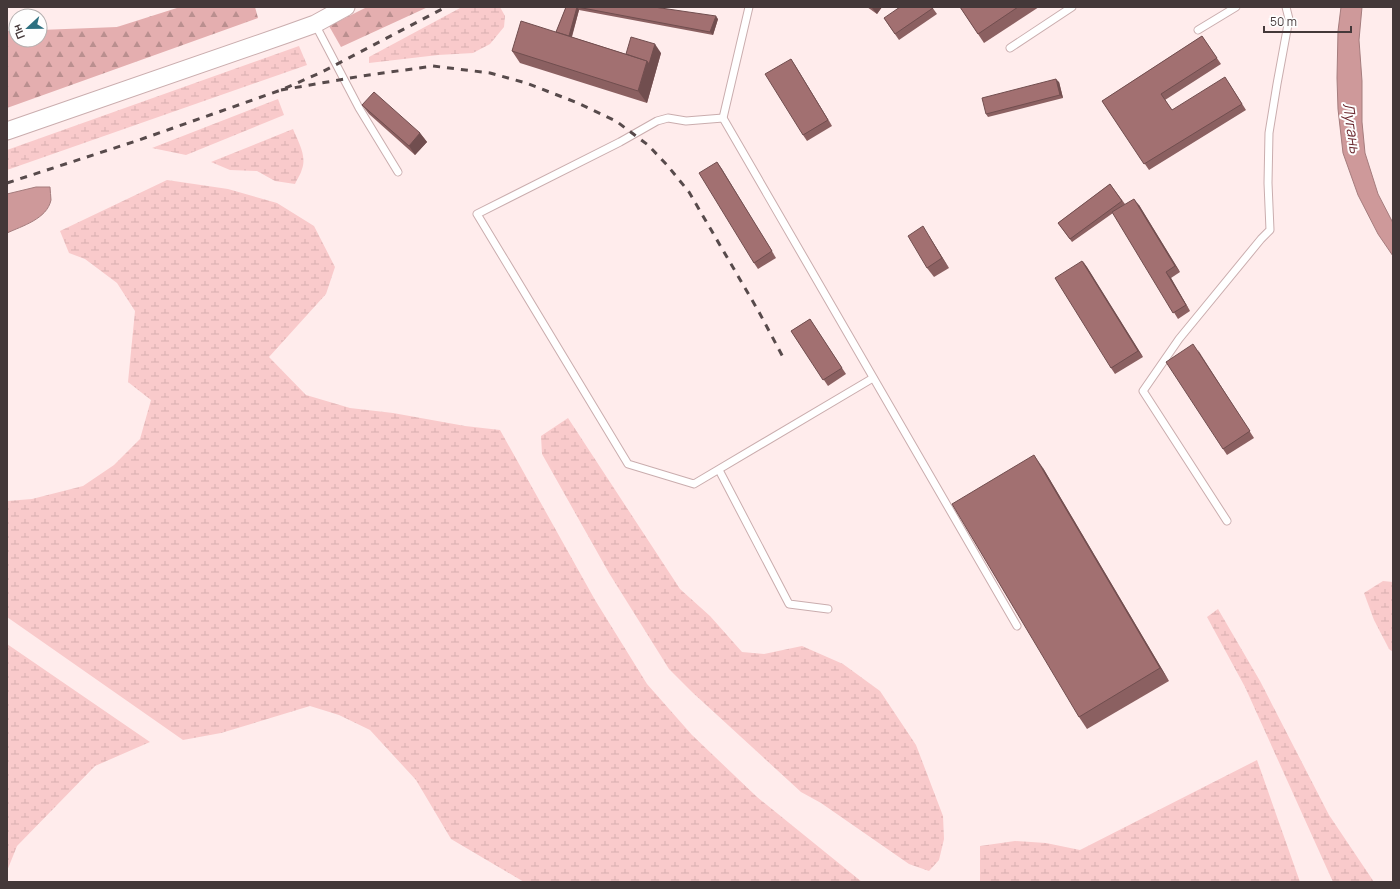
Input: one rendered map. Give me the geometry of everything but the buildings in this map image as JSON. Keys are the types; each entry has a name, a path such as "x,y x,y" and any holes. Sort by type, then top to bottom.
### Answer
{"street":[{"path":"7,131 315,24 346,7"}],"lane":[{"path":"749,7 722,118 1017,626"},
{"path":"1010,48 1072,7"},
{"path":"1198,30 1236,7"},
{"path":"1227,521 1143,391 1179,339 1270,230 1268,183 1269,133 1276,84 1289,19 1286,7"},
{"path":"315,24 359,108 398,172"},
{"path":"722,118 686,121 668,118 656,121 620,142 477,214 628,464 694,484 873,378"},
{"path":"719,470 788,604 828,609"}],"green space":[{"path":"180,7 255,7 258,18 7,108 7,31 8,48 48,48 48,30 117,27"},
{"path":"367,7 428,7 341,47 329,26"},
{"path":"462,7 500,7 505,16 504,27 490,44 473,53 438,55 369,63 369,57"},
{"path":"299,46 307,65 7,170 7,150"},
{"path":"278,99 284,115 186,155 152,148"},
{"path":"293,129 303,154 303,164 295,184 275,181 257,171 230,170 211,162"},
{"path":"167,180 228,189 277,203 314,226 335,267 326,294 269,357 306,395 350,408 393,413 465,426 500,430 595,600 647,684 692,735 757,797 862,882 524,882 451,839 416,780 370,730 339,715 310,706 221,733 183,740 7,617 7,501 32,499 83,486 114,465 140,439 151,400 128,382 135,311 117,283 85,259 69,253 60,231"},
{"path":"568,418 680,589 710,616 742,652 764,654 802,646 843,664 880,691 916,745 943,816 944,839 939,860 929,871 909,864 821,803 801,792 669,669 609,573 542,454 541,436"},
{"path":"1383,581 1393,582 1393,652 1389,649 1374,620 1364,593"},
{"path":"1218,609 1260,681 1329,815 1374,882 1333,882 1245,687 1207,617"},
{"path":"7,644 150,742 95,766 17,846 7,871"},
{"path":"1257,760 1300,882 980,882 980,846 1015,841 1046,843 1080,850"}],"water":[{"name":"Лугань","path":"1341,7 1362,7 1359,40 1362,81 1362,122 1365,153 1378,194 1393,223 1393,256 1378,234 1358,195 1343,153 1338,109 1337,78 1338,31"},
{"path":"36,187 50,187 51,200 49,207 33,221 7,233 7,194"}],"railway":[{"path":"7,183 139,140 281,90 322,72 446,7"},
{"path":"281,90 433,66 490,73 526,83 578,103 616,121 648,145 689,192 759,312 784,359"}]}
